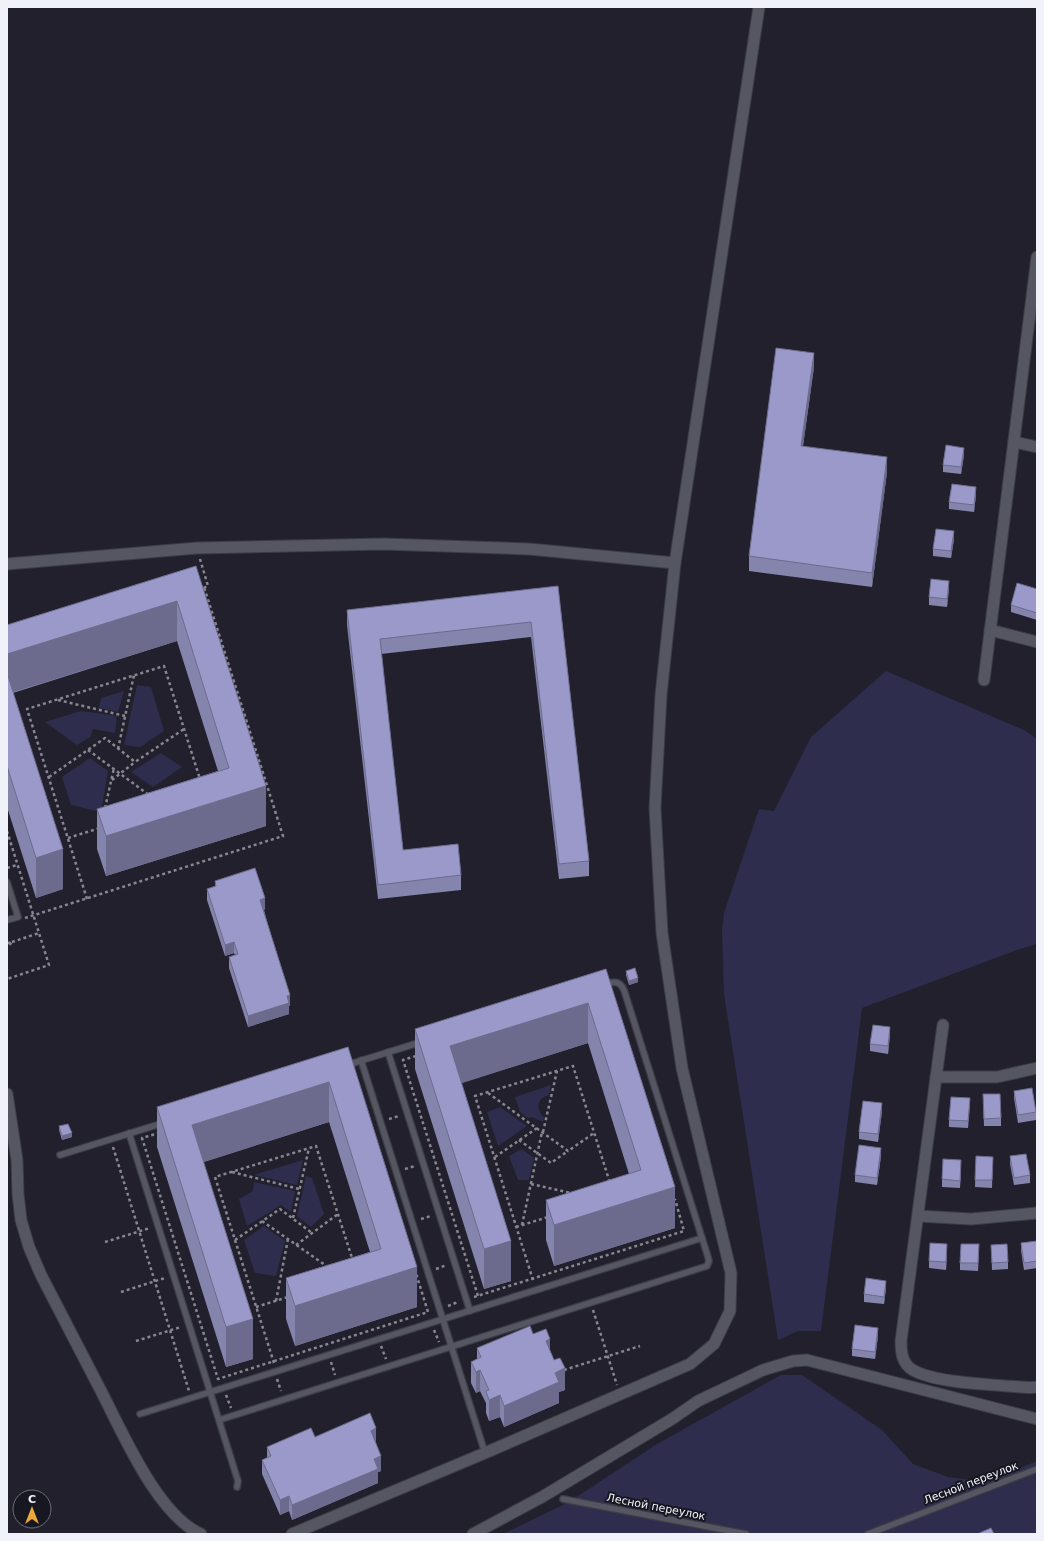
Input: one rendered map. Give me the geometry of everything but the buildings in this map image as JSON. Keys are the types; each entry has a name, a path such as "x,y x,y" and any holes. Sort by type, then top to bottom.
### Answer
{"street":[{"path":"292,1534 485,1453 690,1364 714,1344 730,1312 732,1273 682,1068 662,933 655,808 661,695 675,563 759,7"},
{"path":"984,680 1037,257"},
{"path":"1014,442 1037,447"},
{"path":"7,564 197,548 383,544 529,550 675,563"},
{"path":"990,630 1037,642"},
{"path":"943,1025 901,1341 901,1352 904,1361 912,1370 926,1375 970,1383 1037,1387"},
{"path":"936,1077 997,1077 1037,1068"},
{"path":"7,1094 17,1160 18,1194 21,1220 29,1247 41,1275 134,1455 154,1490 191,1530 202,1534"},
{"path":"918,1216 971,1219 1037,1213"},
{"path":"473,1534 542,1497 672,1419 698,1401 763,1370 793,1361 807,1360 1037,1419"}],"lane":[{"path":"7,882 18,917 7,920"},
{"path":"219,1420 707,1266 709,1262 702,1238 622,984 616,982 602,985"},
{"path":"339,1068 425,1040"},
{"path":"388,1052 470,1311"},
{"path":"361,1060 485,1453"},
{"path":"60,1155 166,1122"},
{"path":"129,1133 238,1480 237,1487"},
{"path":"140,1414 702,1238"},
{"name":"Лесной переулок","path":"868,1534 1037,1468"},
{"name":"Лесной переулок","path":"563,1499 746,1534"}],"path":[{"path":"197,548 208,586 198,590"},
{"path":"18,917 27,918 283,836 204,587"},
{"path":"87,899 27,709 164,666 200,780"},
{"path":"118,749 134,675"},
{"path":"56,699 125,716"},
{"path":"111,780 184,729"},
{"path":"48,777 105,738 135,762"},
{"path":"88,750 155,799"},
{"path":"103,814 114,768"},
{"path":"68,838 100,828 102,821"},
{"path":"7,868 17,865"},
{"path":"7,943 39,933"},
{"path":"7,947 12,942"},
{"path":"391,1062 418,1055"},
{"path":"403,1060 478,1296"},
{"path":"536,1290 476,1096 573,1066 612,1189"},
{"path":"365,1071 142,1138 218,1379 684,1231 672,1192"},
{"path":"522,1225 557,1071"},
{"path":"354,1074 428,1312"},
{"path":"487,1093 568,1151"},
{"path":"370,1125 419,1109"},
{"path":"495,1157 537,1128"},
{"path":"519,1140 551,1163 594,1133"},
{"path":"110,1139 192,1398"},
{"path":"284,1400 276,1375 277,1371 274,1361 216,1177 316,1146 355,1267"},
{"path":"293,1218 309,1148"},
{"path":"386,1176 435,1160"},
{"path":"231,1172 299,1189"},
{"path":"531,1184 573,1194"},
{"path":"235,1240 280,1209 312,1233"},
{"path":"401,1225 451,1210"},
{"path":"296,1245 338,1214"},
{"path":"516,1227 551,1216"},
{"path":"262,1221 333,1270"},
{"path":"105,1242 158,1226"},
{"path":"276,1300 288,1239"},
{"path":"417,1274 466,1259"},
{"path":"121,1292 173,1275"},
{"path":"256,1306 289,1296"},
{"path":"591,1303 617,1386"},
{"path":"136,1342 189,1325"},
{"path":"564,1370 640,1346"}],"shaded area":[{"path":"886,671 1024,730 1037,739 1037,944 1017,950 862,1008 821,1331 798,1331 778,1340 724,994 722,930 724,913 759,809 774,811 811,737"},
{"path":"137,685 151,687 164,731 140,747 124,745"},
{"path":"124,691 118,712 99,708 101,698"},
{"path":"81,711 117,716 115,733 93,729 90,737 77,745 45,722"},
{"path":"161,753 182,767 153,787 131,772"},
{"path":"90,758 108,771 101,812 71,805 62,777"},
{"path":"551,1085 549,1095 545,1096 540,1101 538,1107 539,1111 544,1117 543,1122 532,1117 528,1118 520,1112 515,1097"},
{"path":"500,1107 527,1126 498,1146 487,1112"},
{"path":"522,1149 534,1158 529,1180 518,1180 509,1156"},
{"path":"303,1160 297,1185 254,1175"},
{"path":"306,1176 312,1178 324,1214 311,1227 297,1216"},
{"path":"254,1182 295,1191 291,1212 281,1205 247,1226 239,1199 253,1191"},
{"path":"264,1226 285,1241 276,1276 255,1273 244,1240"},
{"path":"781,1375 802,1375 882,1430 913,1464 948,1477 987,1482 1037,1461 1037,1534 503,1534 569,1502 657,1444"}]}
